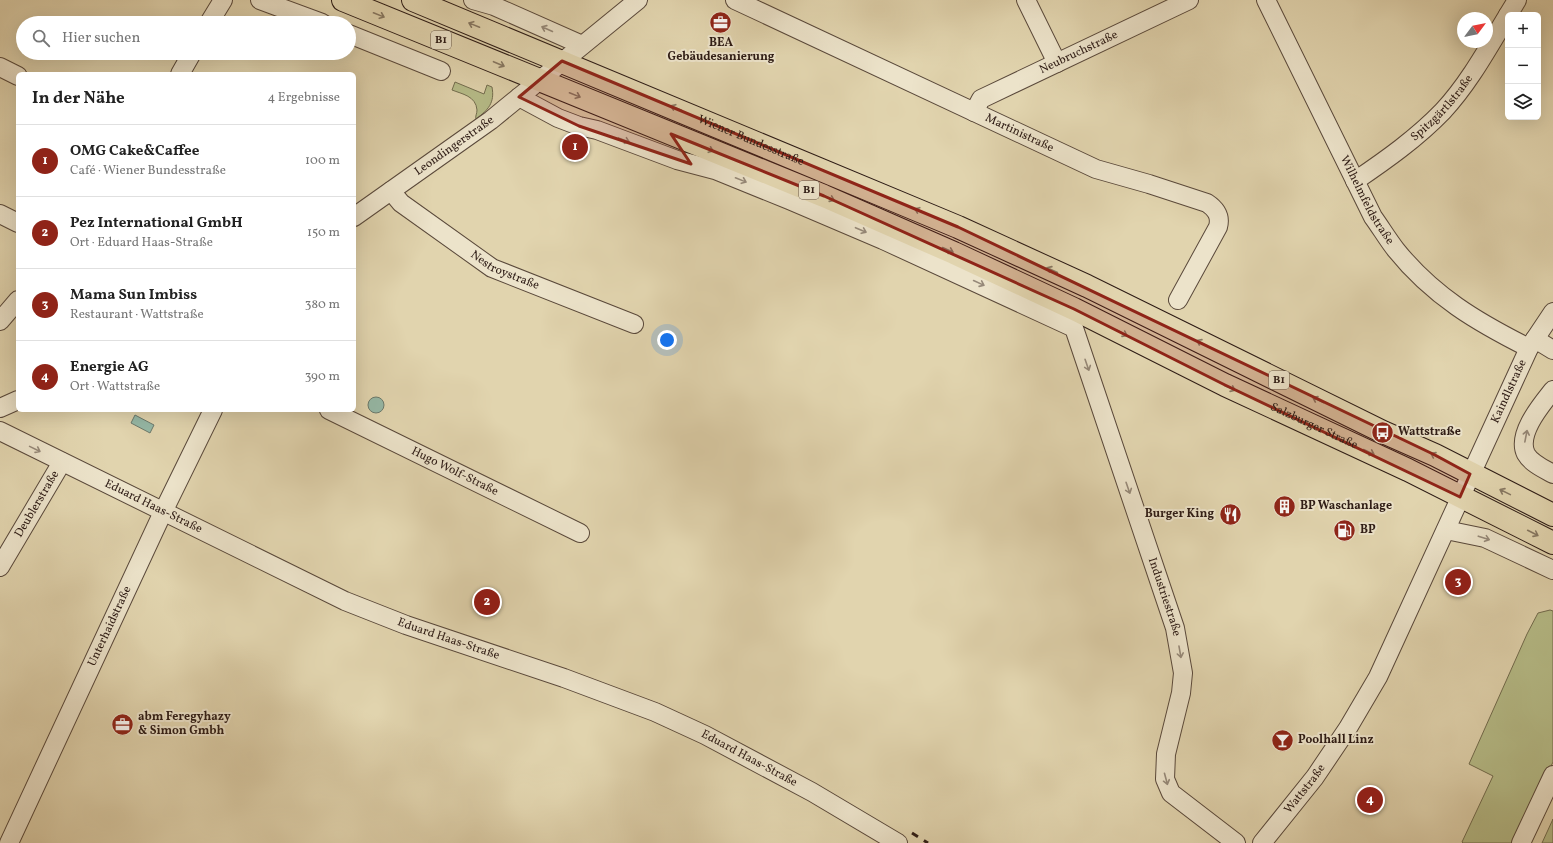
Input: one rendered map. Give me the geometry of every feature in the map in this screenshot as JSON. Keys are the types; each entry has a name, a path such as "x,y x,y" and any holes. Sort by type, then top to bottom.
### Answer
{"main road":[{"name":"Wiener Bundesstraße","path":"343,0 551,71 958,226 1087,286"},
{"name":"Wiener Bundesstraße","path":"413,0 671,134 824,196 954,253 1074,319"},
{"name":"Salzburger Straße","path":"1087,286 1383,432 1435,455 1553,515"},
{"name":"Salzburger Straße","path":"1074,319 1225,385 1553,543"}],"street":[{"path":"213,16 223,0"},
{"path":"260,0 303,16"},
{"path":"473,0 494,6 582,45"},
{"name":"Leondingerstraße","path":"356,216 491,120 638,0"},
{"name":"Martinistraße","path":"735,0 1096,169 1207,203 1215,208 1220,221 1218,227 1178,300"},
{"path":"1026,0 1057,63"},
{"name":"Neubruchstraße","path":"974,112 981,99 1189,0"},
{"name":"Wilhelmfeldstraße","path":"1266,0 1355,181 1378,224 1396,250 1420,276 1450,302 1479,322 1532,344"},
{"name":"Spitzgärtlstraße","path":"1510,12 1517,0"},
{"name":"Spitzgärtlstraße","path":"1355,181 1385,161 1443,111 1478,63 1505,20"},
{"path":"356,37 441,71"},
{"path":"181,72 188,60"},
{"path":"0,67 16,75"},
{"path":"519,97 558,118 691,164 715,170 1074,319"},
{"path":"671,134 691,164"},
{"name":"Nestroystraße","path":"391,191 400,203 492,268 634,324"},
{"path":"0,214 16,222"},
{"path":"0,321 16,302"},
{"name":"Kaindlstraße","path":"1470,474 1532,344 1553,312"},
{"name":"Industriestraße","path":"1074,319 1175,628 1181,652 1183,673 1181,694 1166,754 1165,779 1172,793 1236,843"},
{"path":"1532,344 1553,350"},
{"path":"1553,390 1535,412 1527,430 1524,446 1525,453 1530,459 1553,474"},
{"path":"0,408 16,401"},
{"name":"Unterhaidstraße","path":"9,843 163,512 212,412"},
{"name":"Hugo Wolf-Straße","path":"333,412 580,533"},
{"name":"Eduard Haas-Straße","path":"0,431 345,601 406,625 564,678 655,712 691,728 812,792 898,843"},
{"name":"Deublerstraße","path":"0,567 62,462"},
{"name":"Wattstraße","path":"1262,843 1315,776 1354,717 1390,652 1470,474"},
{"path":"1446,530 1485,538 1553,570"},
{"path":"1521,843 1553,775"}],"highlighted area":[{"path":"562,61 958,227 1435,455 1470,474 1460,497 1225,385 1074,309 824,196 671,134 691,164 579,126 519,97"}],"green space":[{"path":"455,82 484,94 487,85 492,87 493,93 490,106 476,119 476,105 468,96 452,90"},
{"path":"1550,610 1553,611 1553,762 1515,843 1463,843 1462,842 1493,776 1469,764 1527,634 1538,613"},
{"path":"1553,819 1553,843 1542,843"}],"shaded area":[{"path":"376,397 382,399 384,405 382,411 376,413 370,411 368,405 370,399"},
{"path":"135,415 154,425 150,433 131,423"}],"railway":[{"path":"912,833 928,843"}],"place":[{"name":"BEA Gebäudesanierung","path":"721,22"},
{"name":"OMG Cake&Caffee","path":"575,147"},
{"name":"Wattstraße","path":"1383,432"},
{"name":"BP Waschanlage","path":"1284,506"},
{"name":"Burger King","path":"1230,514"},
{"name":"BP","path":"1344,530"},
{"name":"Mama Sun Imbiss","path":"1458,582"},
{"name":"Pez International GmbH","path":"487,602"},
{"name":"abm Feregyhazy & Simon Gmbh","path":"122,724"},
{"name":"Poolhall Linz","path":"1282,740"},
{"name":"Energie AG","path":"1370,800"}]}
